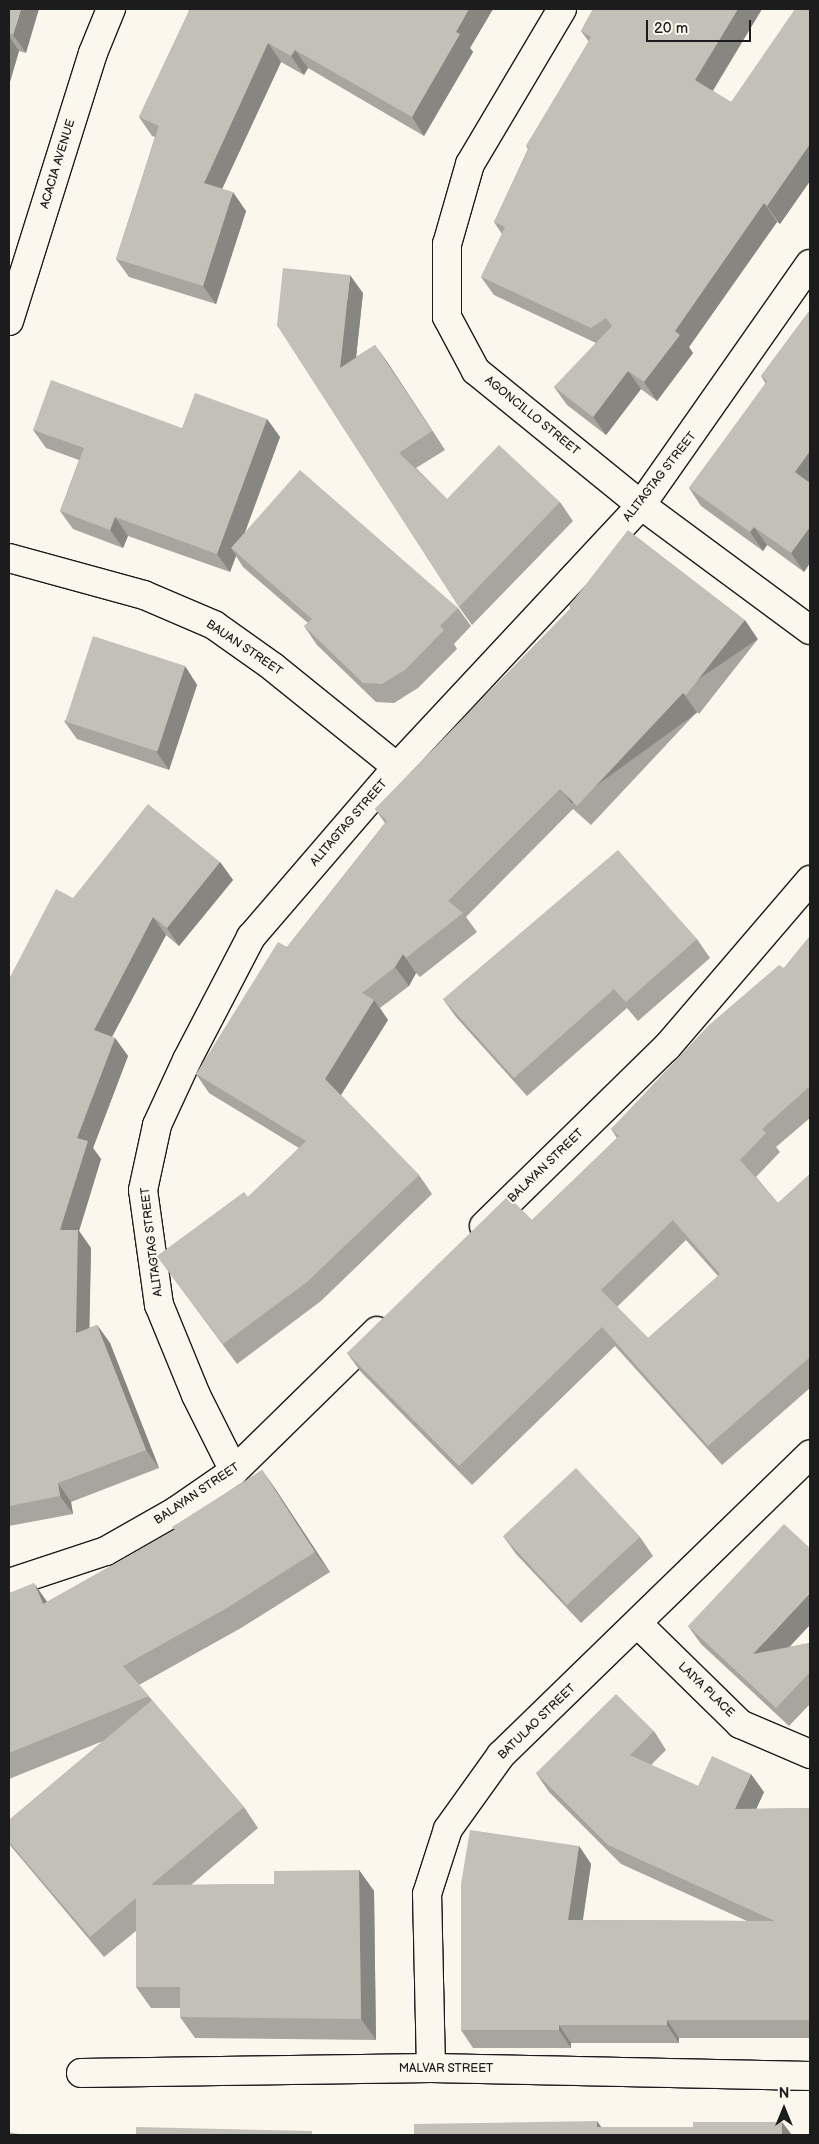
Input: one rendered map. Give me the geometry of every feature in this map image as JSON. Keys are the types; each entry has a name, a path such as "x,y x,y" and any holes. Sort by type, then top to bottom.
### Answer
{"street":[{"name":"ACACIA AVENUE","path":"9,321 93,53 111,9"},
{"name":"AGONCILLO STREET","path":"562,9 470,164 447,244 447,317 476,371 641,505 810,630"},
{"name":"ALITAGTAG STREET","path":"234,1471 196,1395 160,1305 143,1190 157,1125 187,1060 251,937 397,767 641,505 810,264"},
{"name":"BAUAN STREET","path":"9,558 144,595 214,625 273,667 397,767"},
{"name":"BALAYAN STREET","path":"466,1243 667,1048 810,880"},
{"name":"BALAYAN STREET","path":"9,1583 106,1551 176,1511 234,1471 395,1313"},
{"name":"BATULAO STREET","path":"431,2068 427,1894 448,1829 501,1755 810,1455"},
{"name":"LAIYA PLACE","path":"638,1624 740,1724 810,1754"},
{"name":"MALVAR STREET","path":"81,2073 431,2068 810,2076"}],"building":[{"path":"9,9 21,9 13,35 9,33"},
{"path":"190,9 469,9 456,32 460,34 412,117 295,50 291,56 268,43 204,183 233,192 203,286 116,259 159,126 139,117"},
{"path":"593,9 738,9 695,80 731,102 795,9 810,9 810,144 767,206 764,203 675,331 680,335 644,382 628,371 593,417 554,387 612,326 606,318 591,328 481,277 505,227 494,222 529,148 526,146 591,37 581,31"},
{"path":"283,268 350,275 340,368 375,345 432,431 399,453 447,499 499,445 560,502 459,607 277,325"},
{"path":"810,310 810,451 795,472 810,483 810,527 791,553 754,527 750,532 689,488 767,381 761,376"},
{"path":"51,380 182,428 195,393 267,419 217,554 115,517 110,530 60,511 84,448 33,430"},
{"path":"300,470 458,608 440,626 444,630 405,670 382,684 363,683 304,626 312,619 231,548"},
{"path":"628,530 745,620 686,695 683,693 577,806 560,789 448,901 463,913 406,958 403,954 395,967 362,993 374,1000 325,1079 419,1175 307,1282 223,1344 157,1256 244,1192 248,1197 306,1141 196,1074 278,942 287,947 387,821 375,809 572,607 569,606"},
{"path":"93,636 185,666 157,752 65,722"},
{"path":"148,804 220,862 167,928 153,917 94,1030 115,1038 77,1138 88,1141 60,1230 78,1230 76,1333 97,1325 146,1450 58,1483 60,1496 9,1506 9,979 56,889 73,898"},
{"path":"618,850 697,939 626,1002 614,989 514,1078 443,999"},
{"path":"810,936 810,1086 762,1129 766,1133 740,1160 778,1203 810,1174 810,1357 708,1446 602,1327 459,1466 347,1353 508,1196 532,1220 619,1136 611,1129 709,1025 779,965 784,968","holes":["673,1220 720,1274 648,1338 601,1290"]},
{"path":"576,1468 640,1537 567,1605 503,1536"},
{"path":"262,1470 315,1552 227,1608 123,1666 149,1696 9,1753 9,1593 34,1583 43,1604 175,1530 172,1527"},
{"path":"784,1524 810,1548 810,1593 753,1654 810,1643 810,1672 776,1708 688,1626"},
{"path":"616,1694 654,1731 630,1755 698,1786 712,1756 751,1774 735,1809 810,1808 810,2020 667,2020 667,2025 559,2025 559,2030 461,2030 461,1884 470,1830 579,1846 568,1920 775,1921 608,1845 536,1773"},
{"path":"152,1700 244,1807 151,1885 274,1884 274,1871 359,1870 361,2019 180,2017 180,1987 136,1987 136,1898 90,1937 9,1842 9,1820"},
{"path":"597,2121 597,2127 693,2127 693,2122 782,2122 782,2135 414,2135 414,2124"},
{"path":"136,2127 312,2131 312,2135 136,2135"},
{"path":"9,2132 24,2135 9,2135"}]}
